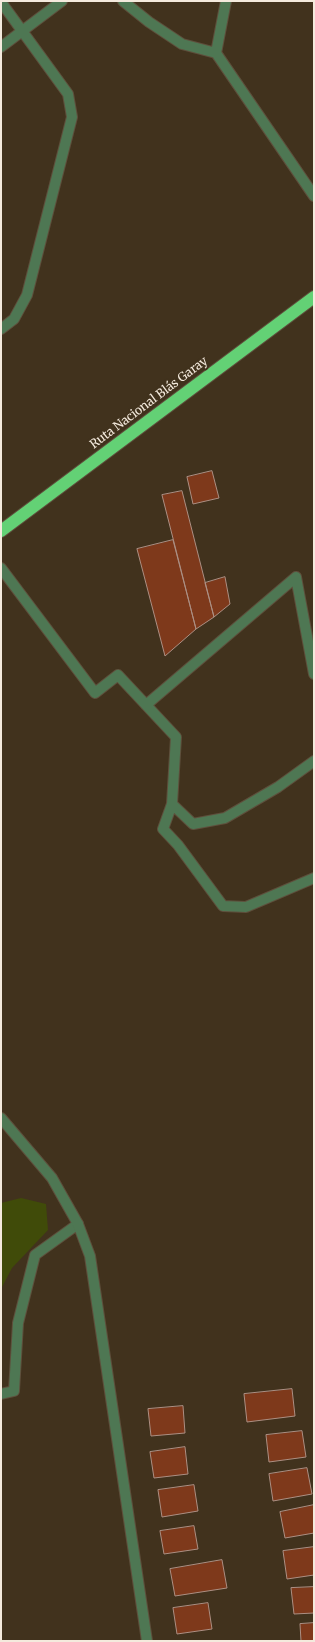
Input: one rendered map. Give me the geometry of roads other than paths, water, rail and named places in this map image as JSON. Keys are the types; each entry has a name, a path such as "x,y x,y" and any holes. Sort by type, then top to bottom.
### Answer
{"highway":[{"name":"Ruta Nacional Blás Garay","path":"2,528 314,297"}],"street":[{"path":"1,47 62,1"},
{"path":"124,1 149,22 182,44 216,53 314,196"},
{"path":"216,53 226,1"},
{"path":"1,2 68,94 72,117 27,295 14,319 1,329"},
{"path":"1,568 95,693 118,675 176,737 172,804 163,829 178,845 223,906 246,907 314,878"},
{"path":"146,705 296,577 314,674"},
{"path":"172,804 193,824 225,818 278,787 314,761"},
{"path":"1,1118 52,1178 78,1224 90,1256 147,1641"},
{"path":"1,1394 14,1391 18,1323 35,1255 78,1224"}]}
